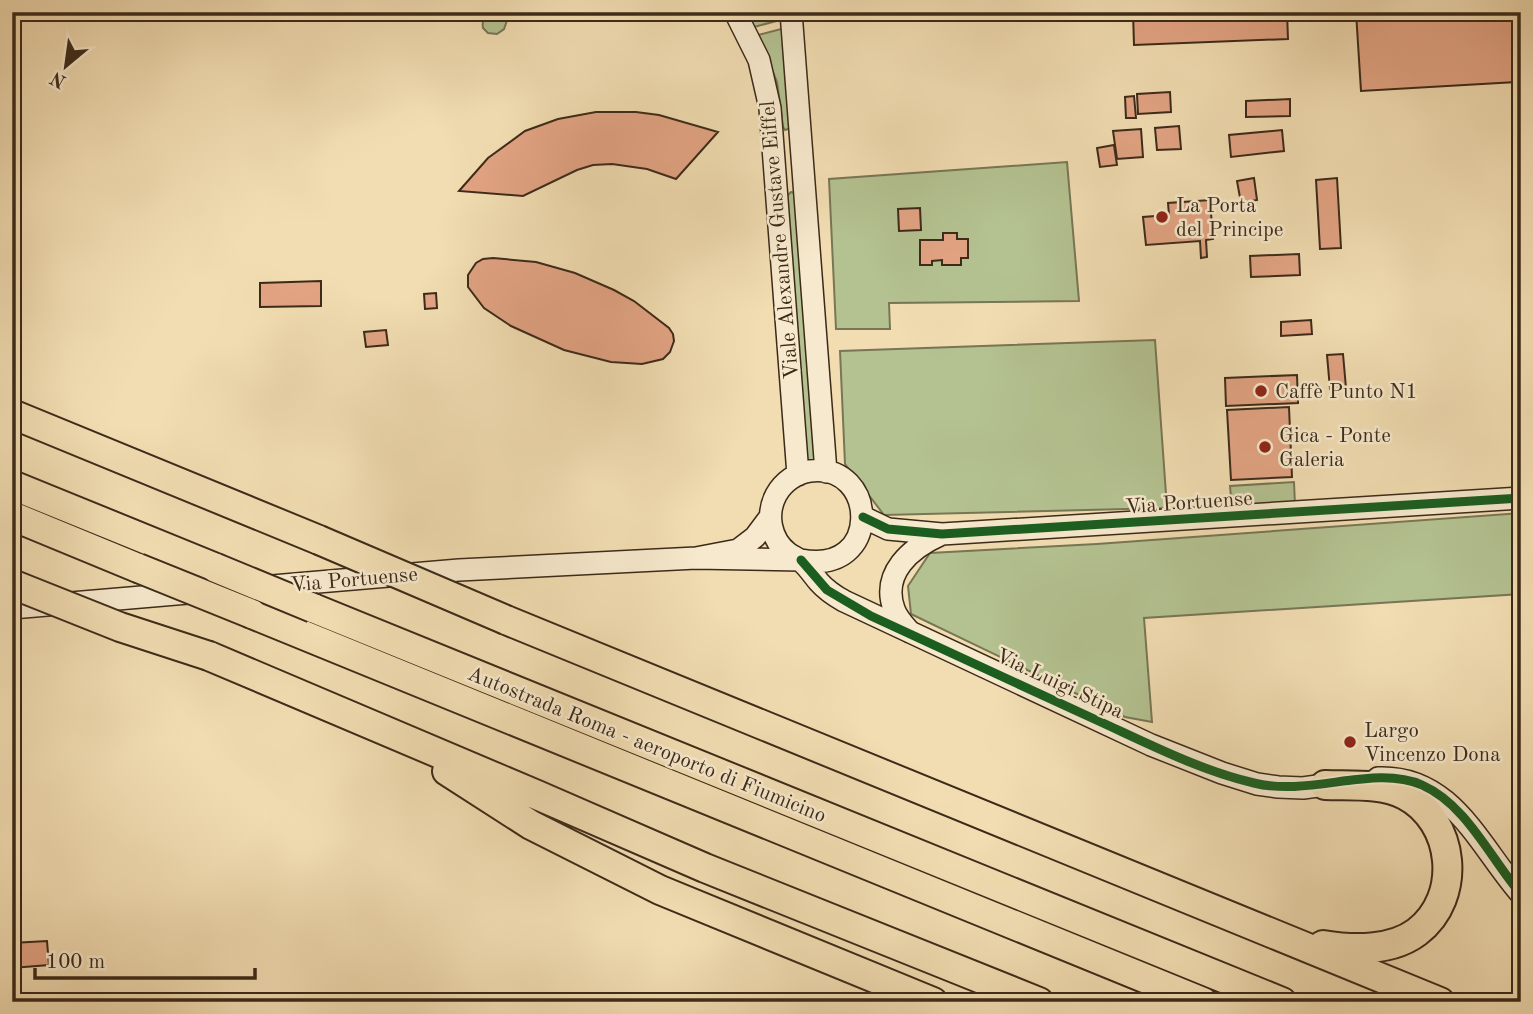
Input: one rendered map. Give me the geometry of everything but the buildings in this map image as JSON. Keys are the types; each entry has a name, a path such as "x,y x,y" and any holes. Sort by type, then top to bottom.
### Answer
{"highway":[{"path":"12,414 506,620 1440,1002"},
{"name":"Autostrada Roma - aeroporto di Fiumicino","path":"12,485 1282,1002"},
{"name":"Autostrada Roma - aeroporto di Fiumicino","path":"12,516 1203,1002"},
{"path":"12,584 120,627 209,656 705,869 1039,1002"},
{"path":"376,727 531,825 660,890 933,1002"},
{"path":"1280,936 1340,948 1394,943 1418,932 1430,920 1446,886 1444,843 1430,817 1415,802 1399,793 1376,787 1325,785"}],"main road":[{"name":"Viale Alexandre Gustave Eiffel","path":"735,12 759,60 769,108 798,475"},
{"name":"Viale Alexandre Gustave Eiffel","path":"792,12 826,472"},
{"path":"798,475 811,471 826,472 841,478 852,488 860,501 863,516"},
{"name":"Via Portuense","path":"696,558 738,550 755,537 770,517 778,492 786,482 798,475"},
{"name":"Via Portuense","path":"12,608 459,570 696,558 801,560 815,563 830,561 843,555 854,544 861,531 863,516 888,529 942,534 1521,498"},
{"path":"770,517 772,531 779,544 788,554 801,560"},
{"path":"913,635 894,611 893,580 911,551 942,534"},
{"name":"Via Luigi Stipa","path":"801,560 820,583 844,601 1151,745 1222,774 1266,786 1292,788 1388,778 1407,780 1431,790 1462,817 1521,894"}],"green space":[{"path":"510,12 504,29 497,34 488,33 483,28 483,21 488,15"},
{"path":"745,12 784,12 784,19 754,27"},
{"path":"785,28 791,128 785,130 777,82 758,35"},
{"path":"1067,162 1079,301 889,303 890,329 836,329 829,179"},
{"path":"791,192 795,193 817,468 805,469 787,196"},
{"path":"1155,340 1167,508 884,515 845,464 840,351"},
{"path":"1294,482 1295,505 1232,509 1230,486"},
{"path":"1521,513 1521,594 1144,618 1152,722 1125,717 911,614 908,586 930,553 1097,544"}],"cycle path":[{"path":"863,517 888,529 942,534 1521,498"},
{"path":"801,560 827,590 871,616 1152,746 1213,771 1275,786 1383,778 1403,779 1422,785 1452,805 1465,819 1521,894"}],"place":[{"name":"La Porta del Principe","path":"1162,217"},
{"name":"Caffè Punto N1","path":"1261,391"},
{"name":"Gica - Ponte Galeria","path":"1265,447"},
{"name":"Largo Vincenzo Dona","path":"1350,742"}]}
